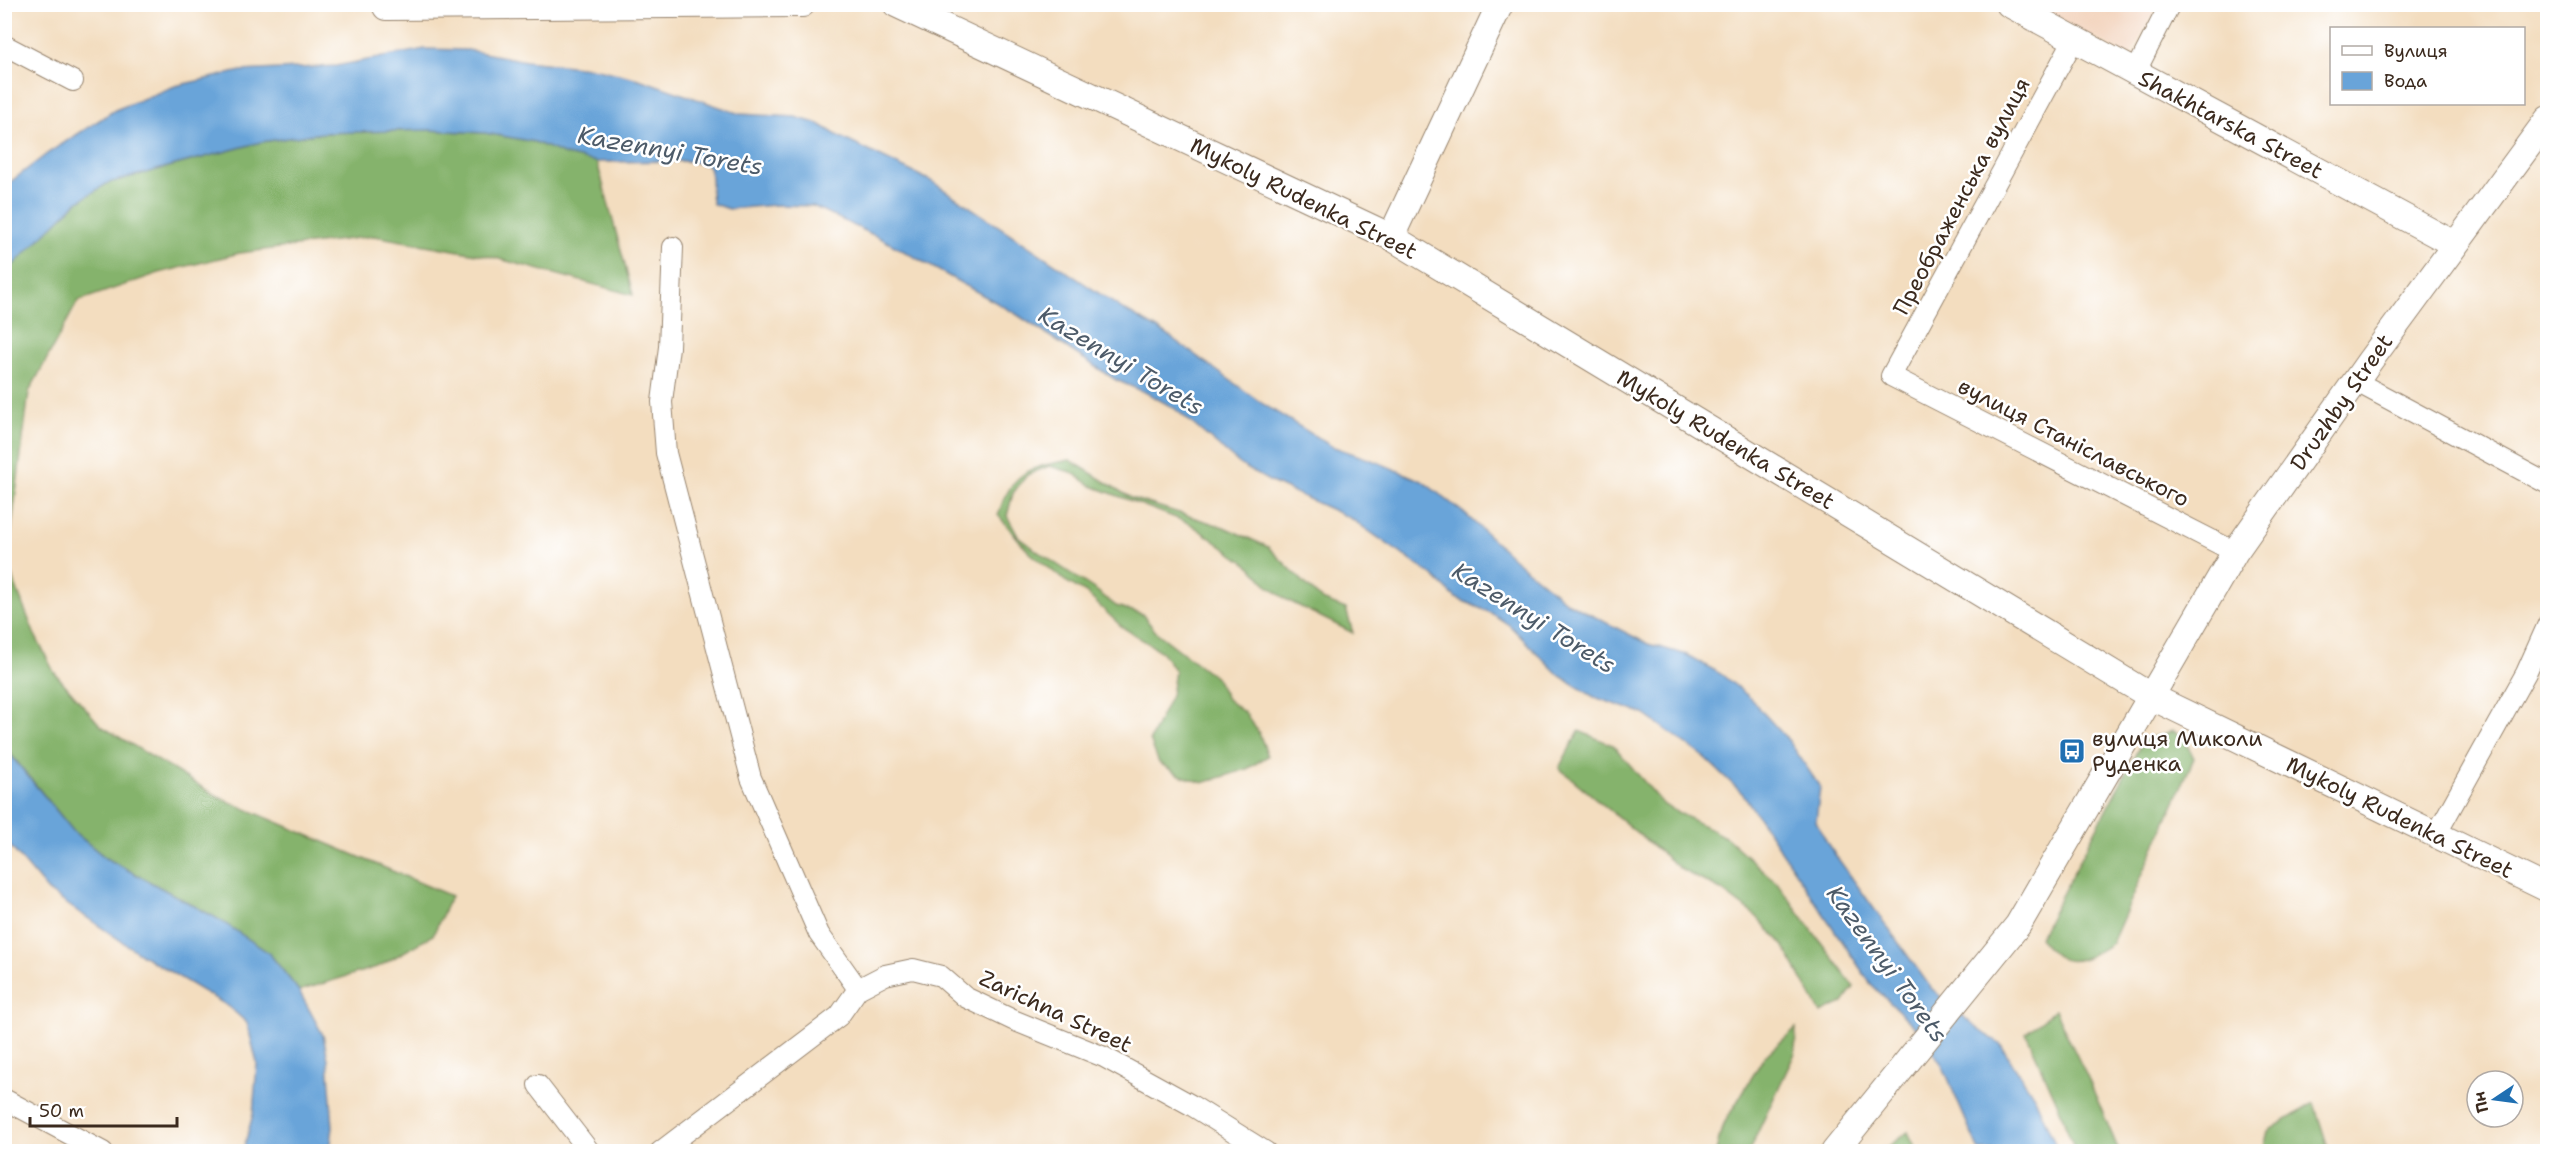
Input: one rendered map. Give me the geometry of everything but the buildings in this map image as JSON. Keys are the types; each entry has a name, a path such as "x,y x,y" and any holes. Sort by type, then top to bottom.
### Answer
{"street":[{"path":"392,5 802,4"},
{"name":"Mykoly Rudenka Street","path":"896,4 1392,237 2152,697 2438,833 2547,889"},
{"path":"1392,237 1500,4"},
{"name":"Shakhtarska Street","path":"2009,4 2454,244"},
{"path":"2135,73 2170,4"},
{"name":"Преображенська вулиця","path":"1891,376 2074,39"},
{"path":"4,45 73,81"},
{"name":"Druzhby Street","path":"1834,1152 2018,925 2235,552 2355,381 2547,119"},
{"path":"673,247 669,347 662,402 666,453 751,778 819,934 858,989"},
{"name":"вулиця Станіславського","path":"1891,376 2235,552"},
{"path":"2355,381 2547,484"},
{"path":"2438,833 2526,673 2547,624"},
{"name":"Zarichna Street","path":"660,1152 839,1016 858,989 885,975 913,969 941,976 965,997 1013,1020 1104,1057 1191,1105 1266,1152"},
{"path":"538,1085 591,1152"},
{"path":"4,1099 103,1152"}],"shaded area":[{"path":"2030,5 2157,5 2130,57"}],"green space":[{"path":"428,130 485,133 535,142 566,155 597,162 633,295 488,256 374,236 240,253 159,273 78,301 29,392 7,564 34,633 54,672 101,726 218,797 451,896 433,935 380,966 299,991 269,953 218,919 106,858 74,832 5,747 5,273 77,202 108,183 261,142 322,133"},
{"path":"1070,460 1131,498 1224,527 1268,547 1322,600 1346,609 1353,633 1287,600 1268,586 1251,567 1189,523 1092,486 1071,472 1049,466 1027,475 1013,493 1007,516 1018,536 1116,606 1142,614 1156,632 1216,678 1227,699 1246,714 1259,733 1268,756 1247,769 1203,783 1180,775 1159,763 1150,740 1171,695 1175,671 1162,652 1122,627 1086,593 1065,581 1029,552 998,515 1016,480 1032,469"},
{"path":"1579,731 1613,745 1664,805 1727,838 1778,884 1854,987 1843,1003 1821,1013 1783,945 1757,917 1721,890 1682,870 1559,768"},
{"path":"2173,731 2183,737 2194,758 2112,943 2078,960 2057,956 2039,938 2143,740"},
{"path":"2055,1010 2119,1151 2075,1151 2058,1105 2026,1033"},
{"path":"1796,1028 1795,1053 1749,1151 1716,1151 1722,1127 1764,1057"},
{"path":"2314,1103 2329,1151 2263,1151 2268,1131"},
{"path":"1908,1132 1917,1151 1882,1151"}],"water":[{"name":"Kazennyi Torets","path":"425,49 468,50 526,61 598,69 639,79 740,114 795,117 819,124 840,137 931,181 1124,310 1166,334 1263,404 1331,446 1422,481 1464,513 1515,560 1568,603 1648,644 1687,655 1721,674 1748,696 1789,741 1820,787 1816,821 1829,846 1931,988 1973,1025 2001,1045 2035,1098 2058,1151 1979,1151 1941,1063 1913,1025 1870,983 1743,794 1705,758 1644,714 1594,697 1560,676 1509,625 1491,613 1456,598 1433,576 1350,518 1269,481 1241,465 1174,408 1116,380 1013,312 882,239 813,206 775,205 729,209 713,204 708,165 689,161 597,162 566,155 535,142 485,133 428,130 322,133 261,142 108,183 77,202 5,273 5,186 48,153 115,110 175,86 241,71 336,66"},
{"path":"4,747 74,832 106,858 218,919 269,953 299,991 323,1035 328,1059 333,1127 330,1151 243,1151 253,1114 257,1063 247,1023 228,1006 142,955 48,891 5,840"}],"place":[{"name":"вулиця Миколи Руденка","path":"2072,751"}]}
